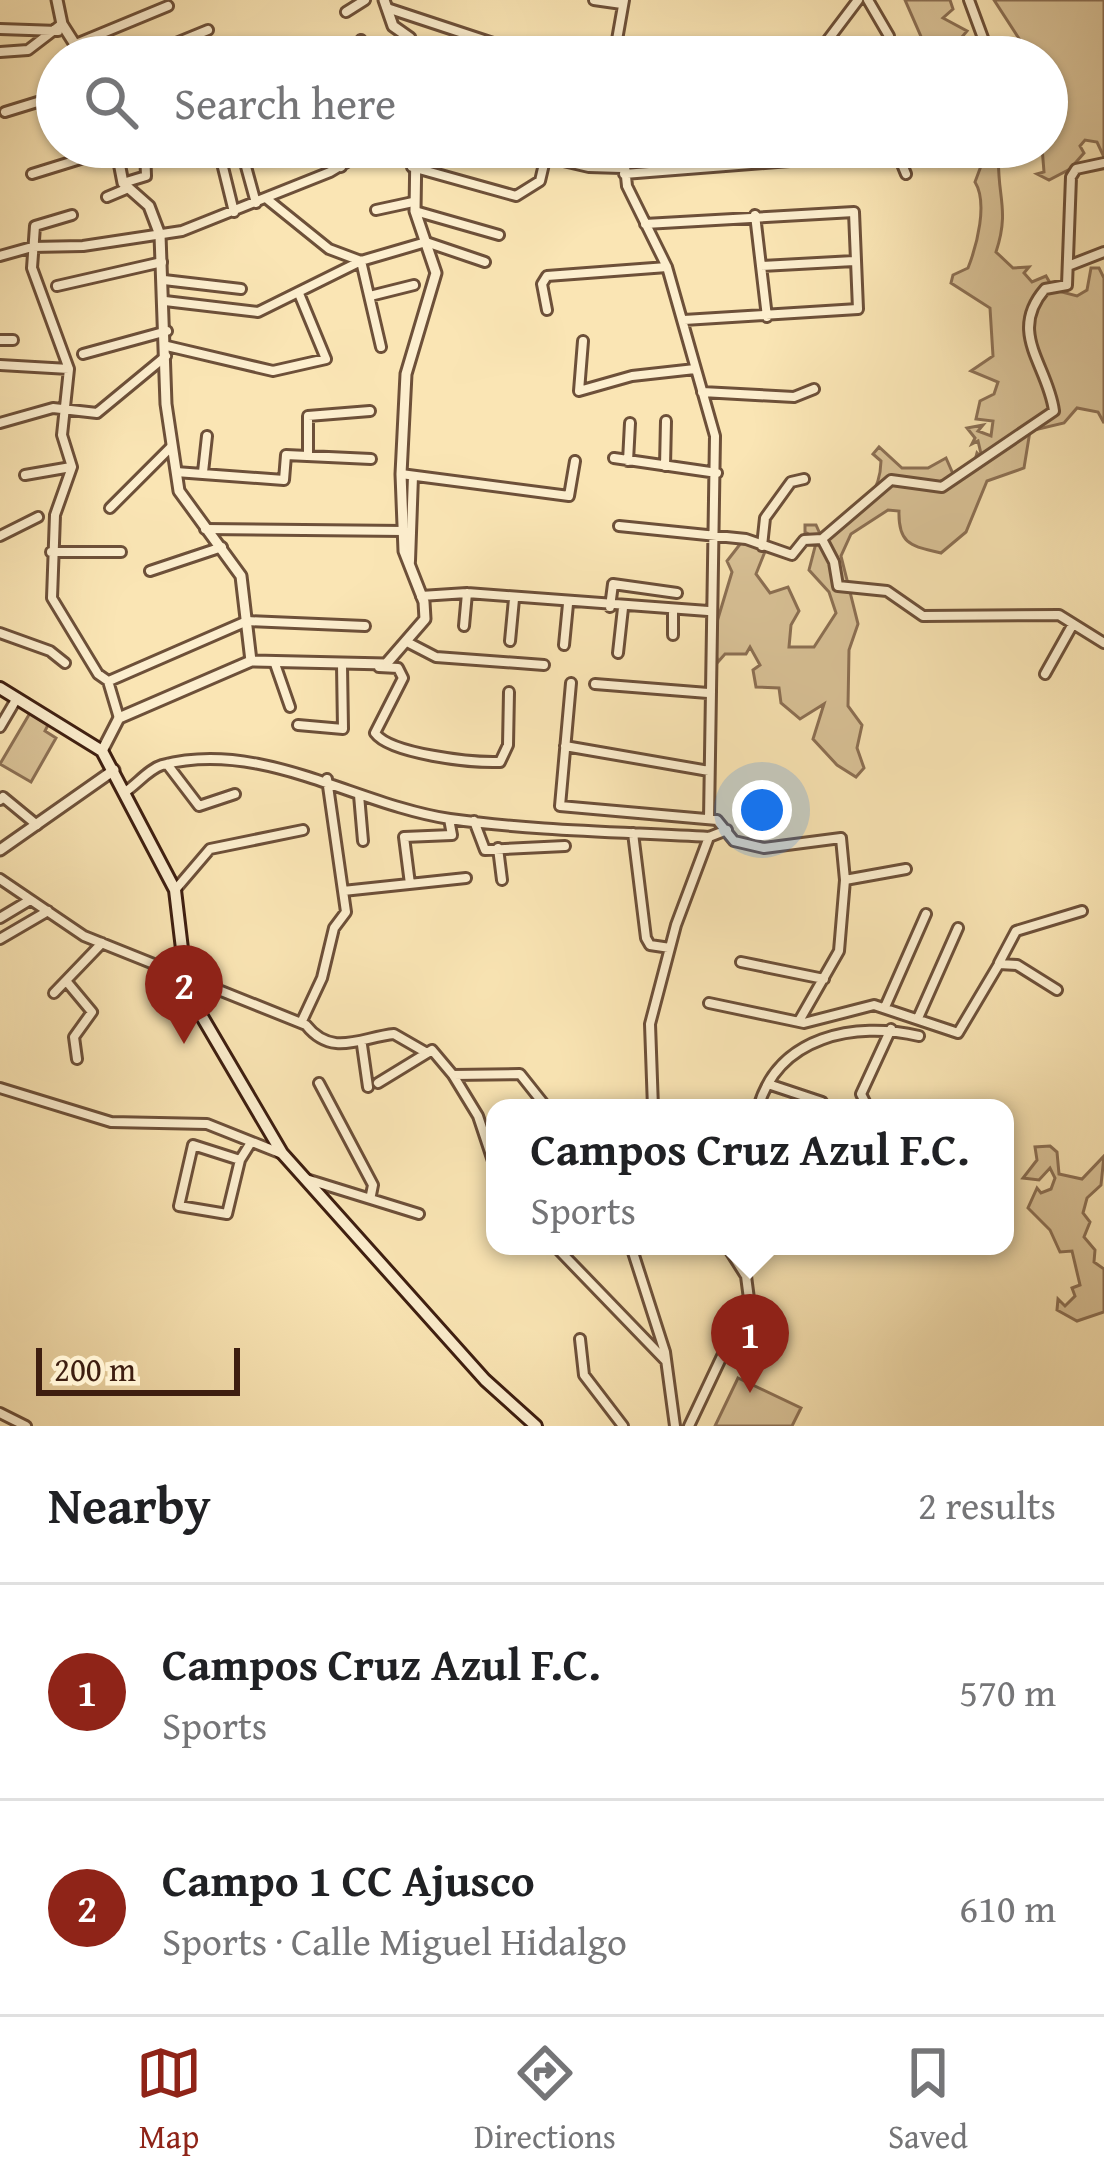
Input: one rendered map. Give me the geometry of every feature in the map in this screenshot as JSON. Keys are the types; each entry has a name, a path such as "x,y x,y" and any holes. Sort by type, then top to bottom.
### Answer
{"main road":[{"path":"0,688 102,751 175,890 188,991 224,1062 282,1153 484,1380 536,1426"}],"street":[{"path":"346,12 365,0"},
{"path":"594,0 624,2 617,36"},
{"path":"831,36 858,0"},
{"path":"868,0 889,36"},
{"path":"969,0 982,36"},
{"path":"54,2 60,27 68,36"},
{"path":"386,4 475,36"},
{"path":"386,4 393,26 407,36"},
{"path":"95,36 168,6"},
{"path":"0,29 60,27"},
{"path":"47,36 60,27"},
{"path":"193,36 208,30"},
{"path":"0,52 28,50 36,44"},
{"path":"4,112 36,102"},
{"path":"620,526 746,539 792,555 804,540 822,538 891,480 942,487 1046,420 1054,404 1026,334 1027,320 1045,289 1067,285 1071,177 1076,169 1104,163"},
{"path":"32,174 51,168"},
{"path":"120,168 124,186 149,206 160,235 176,472 186,507 241,576 251,661"},
{"path":"107,197 146,176 146,168"},
{"path":"223,168 234,212"},
{"path":"246,168 256,203"},
{"path":"0,256 32,247 160,235 234,212 339,168"},
{"path":"410,569 406,374 436,273 414,207 412,168"},
{"path":"416,168 516,196 540,181 543,168"},
{"path":"611,168 670,168"},
{"path":"904,168 906,174"},
{"path":"623,171 667,267 715,436 716,539 708,611 710,819"},
{"path":"267,199 329,249 361,261"},
{"path":"376,210 414,207 499,235"},
{"path":"645,224 853,210 858,309 684,320"},
{"path":"72,215 35,226 32,247 32,268 69,368 62,435 72,467 55,514 52,598 108,681 119,718"},
{"path":"754,215 767,317"},
{"path":"165,301 242,314 300,296 361,261 426,242 485,262"},
{"path":"1068,266 1104,252"},
{"path":"361,261 380,346"},
{"path":"761,266 854,261"},
{"path":"57,286 162,262"},
{"path":"547,310 542,284 547,276 667,267"},
{"path":"164,280 241,289"},
{"path":"370,296 414,285"},
{"path":"167,351 273,371 326,359 300,296"},
{"path":"83,354 167,331"},
{"path":"0,340 13,340"},
{"path":"583,341 579,391 632,376 695,369"},
{"path":"0,423 63,408 97,413 167,351"},
{"path":"0,365 69,368"},
{"path":"702,392 794,397 814,389"},
{"path":"308,456 308,416 370,411"},
{"path":"665,466 666,421"},
{"path":"628,461 630,423"},
{"path":"203,472 207,436"},
{"path":"110,508 171,447"},
{"path":"176,472 284,480 284,456 370,459"},
{"path":"614,458 718,473"},
{"path":"407,475 569,496 575,461"},
{"path":"25,475 72,467"},
{"path":"378,667 425,619 404,531 407,475"},
{"path":"762,546 766,518 791,482 804,479"},
{"path":"0,536 38,518"},
{"path":"204,529 404,531"},
{"path":"822,538 834,562 838,586 886,591 913,613 1059,616 1104,644"},
{"path":"150,571 222,547"},
{"path":"51,552 121,552"},
{"path":"610,607 613,584 677,593"},
{"path":"421,596 467,593 673,612 708,611"},
{"path":"464,626 467,593"},
{"path":"510,641 514,599"},
{"path":"564,645 568,604"},
{"path":"617,653 623,608"},
{"path":"673,612 673,635"},
{"path":"108,681 247,621 365,626"},
{"path":"1045,674 1073,624"},
{"path":"0,633 50,651 65,663"},
{"path":"407,642 436,657 544,665"},
{"path":"102,751 119,718 251,661 274,661 398,668 403,678 375,733 383,742 408,750 500,762 508,745 509,692"},
{"path":"274,661 290,707"},
{"path":"298,725 343,729 342,665"},
{"path":"571,683 560,806 710,819 734,841 764,848 841,838 845,880 838,952 799,1022"},
{"path":"595,685 708,693"},
{"path":"0,727 17,698"},
{"path":"565,746 709,771"},
{"path":"125,791 167,764 247,763 326,779 359,795 449,819 709,837 727,830"},
{"path":"167,764 199,806 235,794"},
{"path":"0,850 113,770"},
{"path":"301,1023 322,978 329,939 346,912 326,779"},
{"path":"359,795 364,841"},
{"path":"0,800 3,797 37,825"},
{"path":"410,884 404,837 452,835 449,819"},
{"path":"474,821 484,850 565,846"},
{"path":"175,890 210,849 303,830"},
{"path":"633,832 646,938 650,945 670,948"},
{"path":"653,1099 650,1024 670,948 709,837"},
{"path":"498,848 502,880"},
{"path":"845,880 906,869"},
{"path":"343,891 466,878"},
{"path":"0,880 102,943 301,1023 314,1036 362,1045 394,1034 429,1052 453,1075 478,1116 486,1140"},
{"path":"0,917 31,899"},
{"path":"0,939 48,911"},
{"path":"709,1003 799,1022 846,1008 885,1007 964,1030 1016,931 1082,911"},
{"path":"885,1007 926,914"},
{"path":"918,1018 958,928"},
{"path":"54,993 102,943"},
{"path":"741,962 824,979"},
{"path":"999,964 1017,965 1058,990"},
{"path":"67,982 92,1012 74,1037 77,1059"},
{"path":"762,1099 788,1058 818,1040 859,1028 919,1036"},
{"path":"864,1099 861,1094 892,1029"},
{"path":"362,1045 368,1087"},
{"path":"378,1083 429,1052"},
{"path":"453,1075 520,1074 540,1099"},
{"path":"319,1083 374,1185 370,1195"},
{"path":"769,1084 813,1099"},
{"path":"0,1088 111,1122 207,1124 282,1153"},
{"path":"240,1160 194,1145 178,1206 227,1214 240,1160 250,1144"},
{"path":"306,1179 370,1195 419,1214"},
{"path":"563,1255 667,1362"},
{"path":"634,1255 667,1362 675,1426"},
{"path":"689,1426 749,1299 746,1276 733,1255"},
{"path":"580,1340 584,1375 623,1426"},
{"path":"0,1413 26,1426"}],"shaded area":[{"path":"905,0 950,0 953,9 943,18 967,31 963,36 921,36"},
{"path":"994,0 1104,0 1104,157 1097,142 1085,140 1080,146 1084,153 1070,169 1049,180 1037,174 1044,168 1068,168 1068,36 1017,36"},
{"path":"980,168 998,168 1002,223 996,252 1013,268 1029,267 1024,273 1032,282 1046,276 1054,290 1077,296 1087,290 1091,268 1099,268 1104,278 1104,423 1098,412 1077,408 1064,423 1030,431 1024,468 987,481 966,532 941,553 904,538 899,511 888,510 851,534 841,556 858,624 849,650 848,706 862,725 857,748 864,768 856,777 813,739 824,704 800,719 781,703 779,688 756,687 753,670 760,665 750,647 746,654 725,654 718,662 716,655 707,655 732,572 727,561 741,543 766,549 756,574 770,593 788,587 799,611 791,625 789,647 814,647 836,613 829,592 809,570 817,539 805,532 805,525 816,525 821,536 869,498 879,476 881,461 873,454 879,447 902,468 928,468 946,458 954,476 974,464 977,453 982,458 978,441 972,444 975,438 967,428 983,425 978,431 991,436 993,421 976,419 980,401 994,394 998,382 971,371 993,356 990,308 951,283 953,275 968,268 978,236 981,201 975,182"},
{"path":"30,713 49,723 45,731 56,738 31,782 0,764"},
{"path":"1050,1146 1057,1152 1059,1174 1082,1179 1104,1156 1101,1185 1087,1198 1083,1213 1090,1222 1084,1237 1095,1250 1094,1262 1104,1269 1104,1312 1077,1321 1057,1310 1058,1299 1065,1306 1075,1296 1072,1288 1080,1285 1072,1251 1060,1252 1050,1230 1028,1208 1037,1188 1041,1193 1051,1189 1055,1178 1050,1168 1039,1180 1023,1178 1037,1160 1035,1147"},
{"path":"738,1378 801,1408 792,1426 715,1426"}],"place":[{"name":"Campo 1 CC Ajusco","path":"184,1044"},
{"name":"Campos Cruz Azul F.C.","path":"750,1393"}]}
